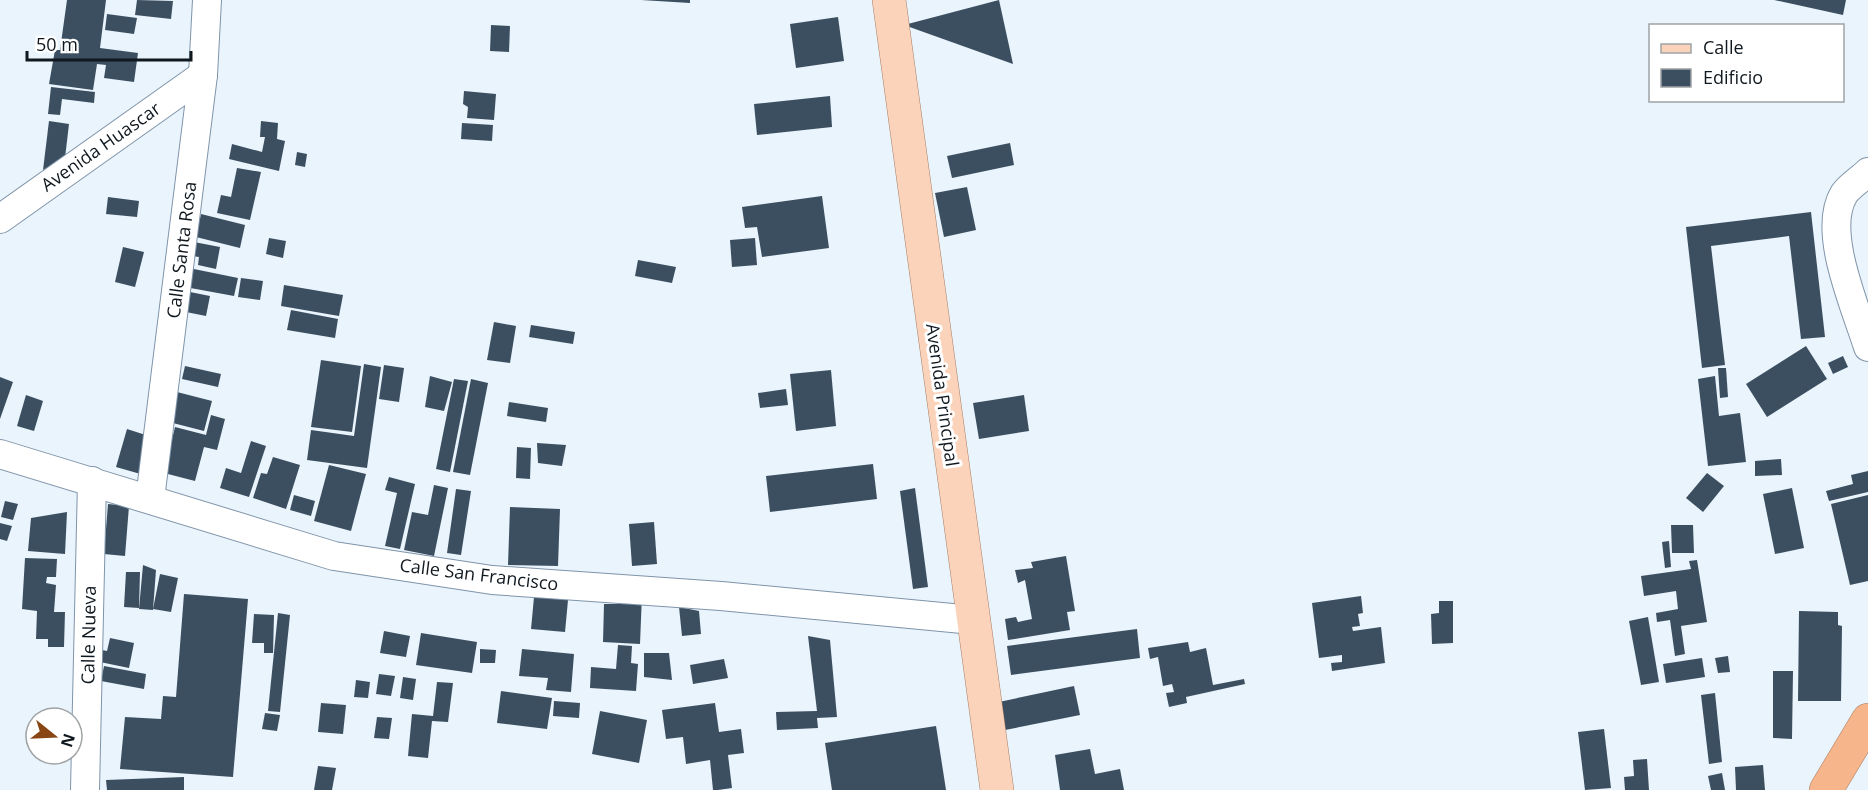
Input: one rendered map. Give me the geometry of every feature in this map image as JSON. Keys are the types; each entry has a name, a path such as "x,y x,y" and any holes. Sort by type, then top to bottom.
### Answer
{"highway":[{"path":"1826,790 1868,720"}],"main road":[{"name":"Avenida Principal","path":"889,0 997,790"}],"street":[{"name":"Calle Santa Rosa","path":"150,499 203,75 207,0"},
{"name":"Avenida Huascar","path":"0,219 203,75"},
{"path":"1868,172 1845,194 1836,217 1838,250 1868,347"},
{"name":"Calle San Francisco","path":"0,454 334,556 492,580 721,596 973,620"},
{"name":"Calle Nueva","path":"85,790 92,481"}],"building":[{"path":"67,0 106,0 100,48 138,53 134,82 104,78 106,65 97,64 93,90 49,84 55,50 60,50"},
{"path":"137,0 173,1 171,19 135,15"},
{"path":"641,0 690,0 690,3"},
{"path":"999,0 1013,64 904,25"},
{"path":"1774,0 1846,0 1843,15"},
{"path":"107,14 137,18 134,34 105,30"},
{"path":"838,17 844,61 796,68 790,24"},
{"path":"491,25 510,26 509,52 490,51"},
{"path":"51,87 95,92 94,103 62,99 60,115 48,114"},
{"path":"464,91 496,94 494,120 467,118 468,107 463,104"},
{"path":"830,96 832,127 757,135 754,104"},
{"path":"49,121 69,124 65,158 43,170"},
{"path":"261,121 278,123 277,139 285,141 279,171 229,159 232,144 262,152 265,137 260,137"},
{"path":"462,123 493,125 492,141 461,139"},
{"path":"1010,143 1014,165 952,178 947,156"},
{"path":"297,152 307,154 305,167 295,165"},
{"path":"237,168 261,172 250,220 217,213 221,195 231,197"},
{"path":"967,187 976,230 944,237 935,193"},
{"path":"822,196 829,248 762,257 757,227 745,228 742,207"},
{"path":"108,197 139,201 137,217 106,214"},
{"path":"1811,212 1825,337 1801,339 1789,236 1711,246 1725,365 1702,368 1686,227"},
{"path":"201,214 245,225 240,248 196,237"},
{"path":"269,238 286,241 283,258 266,254"},
{"path":"755,238 757,265 732,267 730,240"},
{"path":"194,242 220,247 216,269 198,265 199,257 192,256"},
{"path":"123,247 144,252 135,287 115,282"},
{"path":"638,260 676,267 672,283 635,276"},
{"path":"189,268 238,278 234,296 185,287"},
{"path":"241,278 263,281 260,300 238,297"},
{"path":"284,285 343,295 339,316 281,306"},
{"path":"185,291 210,296 206,316 181,311"},
{"path":"291,310 338,319 335,338 287,330"},
{"path":"494,322 516,326 510,363 487,360"},
{"path":"531,325 575,332 573,344 529,337"},
{"path":"1806,346 1827,379 1767,417 1746,384"},
{"path":"1843,356 1848,367 1833,374 1828,363"},
{"path":"321,360 361,366 352,432 311,427"},
{"path":"364,364 381,367 367,468 307,460 311,430 354,436"},
{"path":"384,365 404,368 399,402 379,399"},
{"path":"185,366 221,374 218,387 182,379"},
{"path":"1718,368 1726,368 1728,397 1720,398"},
{"path":"831,370 836,426 796,431 790,374"},
{"path":"430,376 452,382 444,411 425,407"},
{"path":"1715,376 1719,416 1740,413 1746,462 1708,466 1698,379"},
{"path":"0,377 13,382 0,419"},
{"path":"454,379 468,381 450,472 436,469"},
{"path":"471,379 488,383 470,475 453,472"},
{"path":"786,389 788,405 760,408 758,393"},
{"path":"177,392 212,401 204,431 169,422"},
{"path":"26,395 43,401 34,431 17,426"},
{"path":"1024,395 1029,431 979,439 973,403"},
{"path":"509,402 548,408 546,422 507,416"},
{"path":"211,415 225,419 217,450 204,447 195,481 164,473 175,427 206,435"},
{"path":"127,429 155,438 144,475 116,467"},
{"path":"251,441 266,446 249,497 220,488 226,468 241,473"},
{"path":"537,443 566,445 562,466 538,463"},
{"path":"517,447 531,448 530,479 516,478"},
{"path":"273,457 300,465 286,509 253,498 261,473 267,474"},
{"path":"1781,459 1782,475 1755,476 1755,461"},
{"path":"873,464 877,499 770,512 766,476"},
{"path":"329,465 366,474 351,531 314,521"},
{"path":"1868,471 1868,492 1829,501 1826,491 1853,484 1851,475"},
{"path":"1707,473 1724,486 1703,512 1686,498"},
{"path":"389,477 415,484 400,549 385,546 397,493 385,490"},
{"path":"434,485 448,488 434,556 404,550 412,512 428,515"},
{"path":"915,488 928,587 913,589 900,491"},
{"path":"1792,488 1804,548 1775,554 1763,494"},
{"path":"456,489 471,491 461,555 447,553"},
{"path":"294,495 315,501 311,516 290,510"},
{"path":"1868,495 1868,581 1850,585 1831,504"},
{"path":"5,501 18,504 13,520 1,517"},
{"path":"108,504 129,506 125,556 104,554"},
{"path":"510,507 560,509 558,566 508,565"},
{"path":"67,512 65,554 28,551 31,518"},
{"path":"654,522 657,564 632,566 629,524"},
{"path":"0,523 12,526 7,541 0,539"},
{"path":"1671,525 1693,525 1694,553 1672,553"},
{"path":"1669,541 1671,567 1665,568 1662,542"},
{"path":"1066,556 1075,611 1067,612 1070,630 1008,640 1005,619 1016,617 1018,622 1032,619 1025,580 1018,583 1015,570 1033,568 1031,562"},
{"path":"25,558 57,559 56,577 47,577 46,583 56,585 54,612 65,612 64,647 48,647 48,639 36,639 37,611 22,609"},
{"path":"1697,560 1707,622 1681,626 1685,654 1675,656 1670,620 1657,622 1656,613 1678,609 1676,591 1644,596 1641,576 1691,569 1689,561"},
{"path":"143,565 156,570 153,610 139,609"},
{"path":"126,572 140,572 139,608 124,607"},
{"path":"160,574 178,578 171,612 153,609"},
{"path":"184,594 248,599 233,777 120,769 125,717 161,719 163,696 176,697"},
{"path":"627,594 642,594 640,644 603,642 604,604 626,604"},
{"path":"1361,596 1363,613 1358,614 1360,626 1352,627 1353,631 1381,627 1385,663 1332,671 1331,663 1342,662 1342,655 1319,658 1312,603"},
{"path":"534,597 568,600 565,632 531,629"},
{"path":"1439,601 1453,601 1453,643 1432,644 1431,614 1439,613"},
{"path":"679,607 699,611 701,634 682,636"},
{"path":"1799,611 1838,612 1838,625 1842,626 1841,701 1798,701"},
{"path":"278,613 290,615 280,712 268,711"},
{"path":"254,614 274,615 273,653 264,653 264,643 252,643"},
{"path":"1648,617 1659,682 1641,685 1629,621"},
{"path":"1137,629 1140,658 1011,675 1007,646"},
{"path":"384,631 410,636 406,657 380,653"},
{"path":"421,633 477,642 472,673 416,665"},
{"path":"808,636 830,640 837,717 817,718 818,728 777,730 776,712 817,711"},
{"path":"110,638 134,643 129,668 100,662 102,650 107,651"},
{"path":"1188,642 1190,652 1206,648 1213,685 1244,679 1245,684 1186,697 1187,703 1169,707 1166,693 1174,692 1172,684 1163,686 1158,657 1150,659 1148,648"},
{"path":"618,645 632,646 631,663 638,664 636,691 590,688 591,667 616,669"},
{"path":"480,649 496,650 495,663 480,663"},
{"path":"522,649 574,654 571,692 546,690 548,678 519,676"},
{"path":"644,653 669,653 672,680 644,677"},
{"path":"1728,656 1730,672 1718,673 1715,658"},
{"path":"1702,658 1705,677 1666,683 1663,664"},
{"path":"724,659 728,678 693,684 690,665"},
{"path":"104,666 146,674 144,689 101,681"},
{"path":"1773,671 1793,671 1792,739 1773,738"},
{"path":"379,674 395,676 391,696 376,694"},
{"path":"403,677 416,679 413,700 400,698"},
{"path":"356,680 370,682 368,698 354,697"},
{"path":"437,682 453,683 448,722 432,721 428,758 408,756 412,714 433,716"},
{"path":"1074,686 1080,715 1005,730 999,702"},
{"path":"501,691 552,698 547,729 497,723"},
{"path":"1715,693 1722,762 1709,764 1701,695"},
{"path":"554,701 580,703 579,718 553,716"},
{"path":"321,703 346,705 343,734 318,732"},
{"path":"715,703 719,732 741,729 744,753 728,755 732,788 718,790 713,790 710,760 686,764 683,737 666,739 662,710"},
{"path":"600,711 647,720 639,763 592,754"},
{"path":"265,713 280,715 277,731 262,729"},
{"path":"377,717 392,718 389,739 374,738"},
{"path":"936,726 946,790 832,790 825,743"},
{"path":"1604,729 1611,788 1585,790 1578,732"},
{"path":"1090,749 1095,774 1120,769 1124,790 1060,790 1055,755"},
{"path":"1647,759 1649,790 1625,790 1624,777 1634,776 1633,760"},
{"path":"1763,765 1765,790 1736,790 1735,767"},
{"path":"318,766 336,768 332,790 314,790"},
{"path":"1722,773 1725,790 1711,790 1708,776"},
{"path":"184,777 184,790 107,790 106,780"}]}
